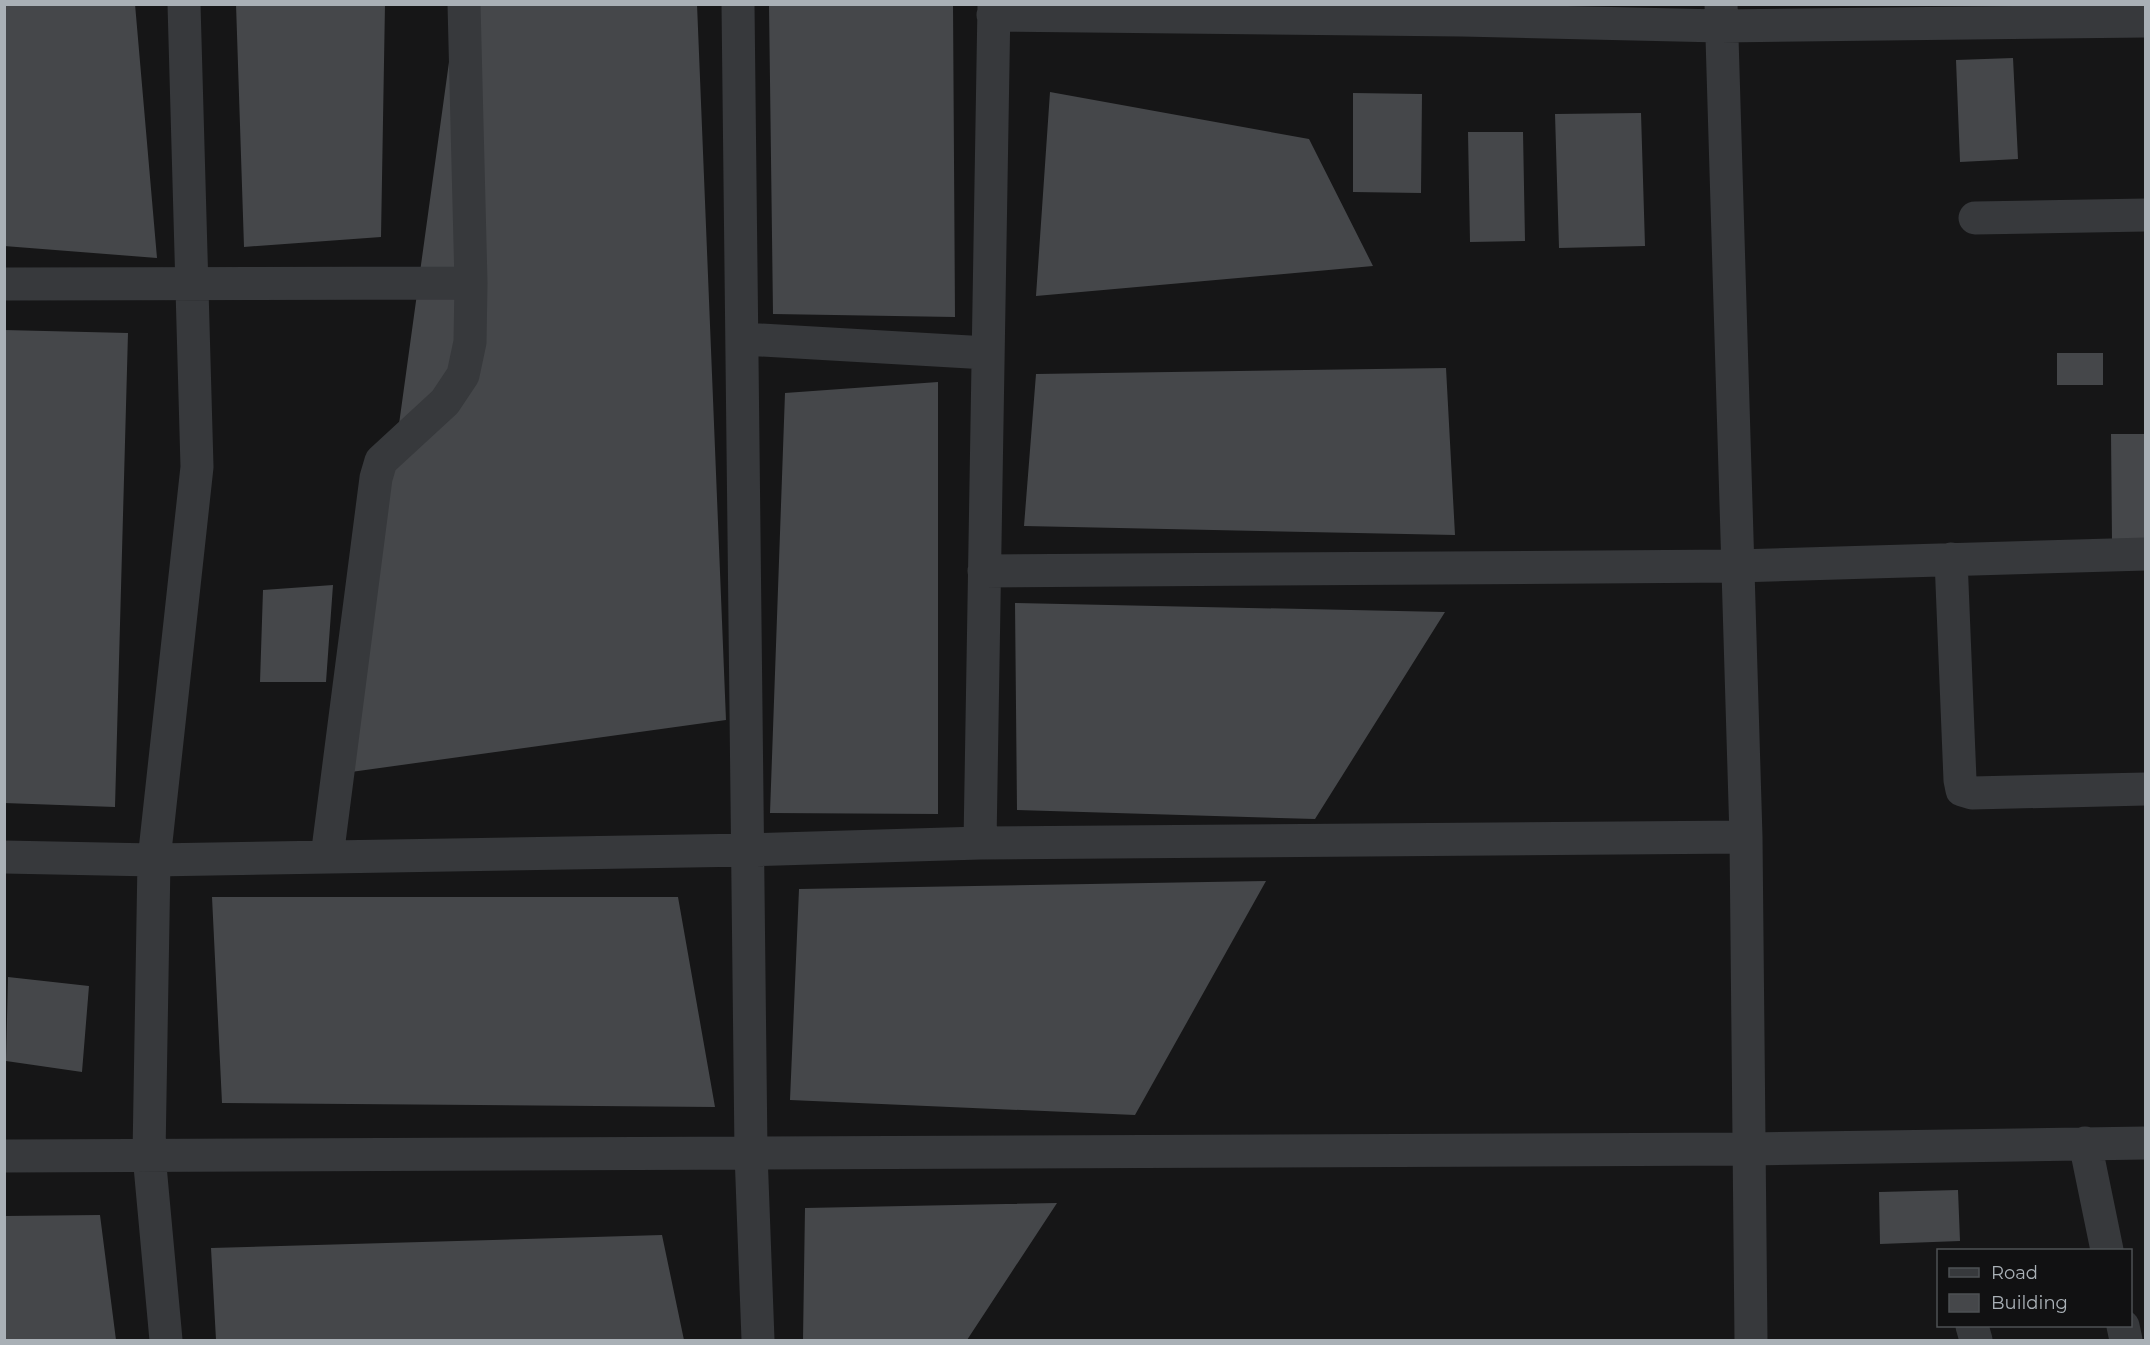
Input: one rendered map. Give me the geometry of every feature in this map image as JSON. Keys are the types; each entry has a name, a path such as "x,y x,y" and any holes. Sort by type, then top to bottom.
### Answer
{"street":[{"path":"166,1341 149,1155 154,860 197,467 184,4"},
{"path":"327,857 376,478 381,461 446,402 463,375 470,342 471,284 464,4"},
{"path":"738,4 751,1153 758,1341"},
{"path":"980,843 993,10 1462,12 2145,21"},
{"path":"1721,15 1746,837 1751,1341"},
{"path":"1975,218 2145,215"},
{"path":"4,284 471,284"},
{"path":"743,339 987,353"},
{"path":"984,571 1736,566 2145,554"},
{"path":"1951,559 1962,790 1972,793 2145,789"},
{"path":"4,857 154,860 749,850 980,843 1746,837"},
{"path":"2085,1143 2107,1249"},
{"path":"4,1156 1749,1149 2145,1143"}],"building":[{"path":"4,4 135,4 157,258 4,246"},
{"path":"236,4 385,4 381,237 244,247"},
{"path":"457,4 697,4 726,720 351,772"},
{"path":"769,4 953,4 955,317 773,314"},
{"path":"2013,58 2018,159 1960,162 1956,60"},
{"path":"1050,92 1309,139 1373,266 1036,296"},
{"path":"1353,93 1422,94 1421,193 1353,192"},
{"path":"1641,113 1645,246 1559,248 1555,114"},
{"path":"1468,132 1523,132 1525,241 1470,242"},
{"path":"4,330 128,333 115,807 4,803"},
{"path":"2057,353 2103,353 2103,385 2057,385"},
{"path":"1446,368 1455,535 1024,526 1036,374"},
{"path":"938,382 938,814 770,813 785,393"},
{"path":"2111,434 2146,434 2146,541 2112,542"},
{"path":"333,585 326,682 260,682 263,590"},
{"path":"1015,603 1445,612 1315,819 1017,810"},
{"path":"1266,881 1135,1115 790,1100 799,889"},
{"path":"212,897 678,897 715,1107 222,1103"},
{"path":"8,977 89,986 82,1072 6,1061"},
{"path":"1958,1190 1960,1241 1880,1244 1879,1192"},
{"path":"1057,1203 967,1340 803,1340 805,1208"},
{"path":"100,1215 116,1340 4,1340 4,1216"},
{"path":"662,1235 684,1340 216,1340 211,1248"}]}
